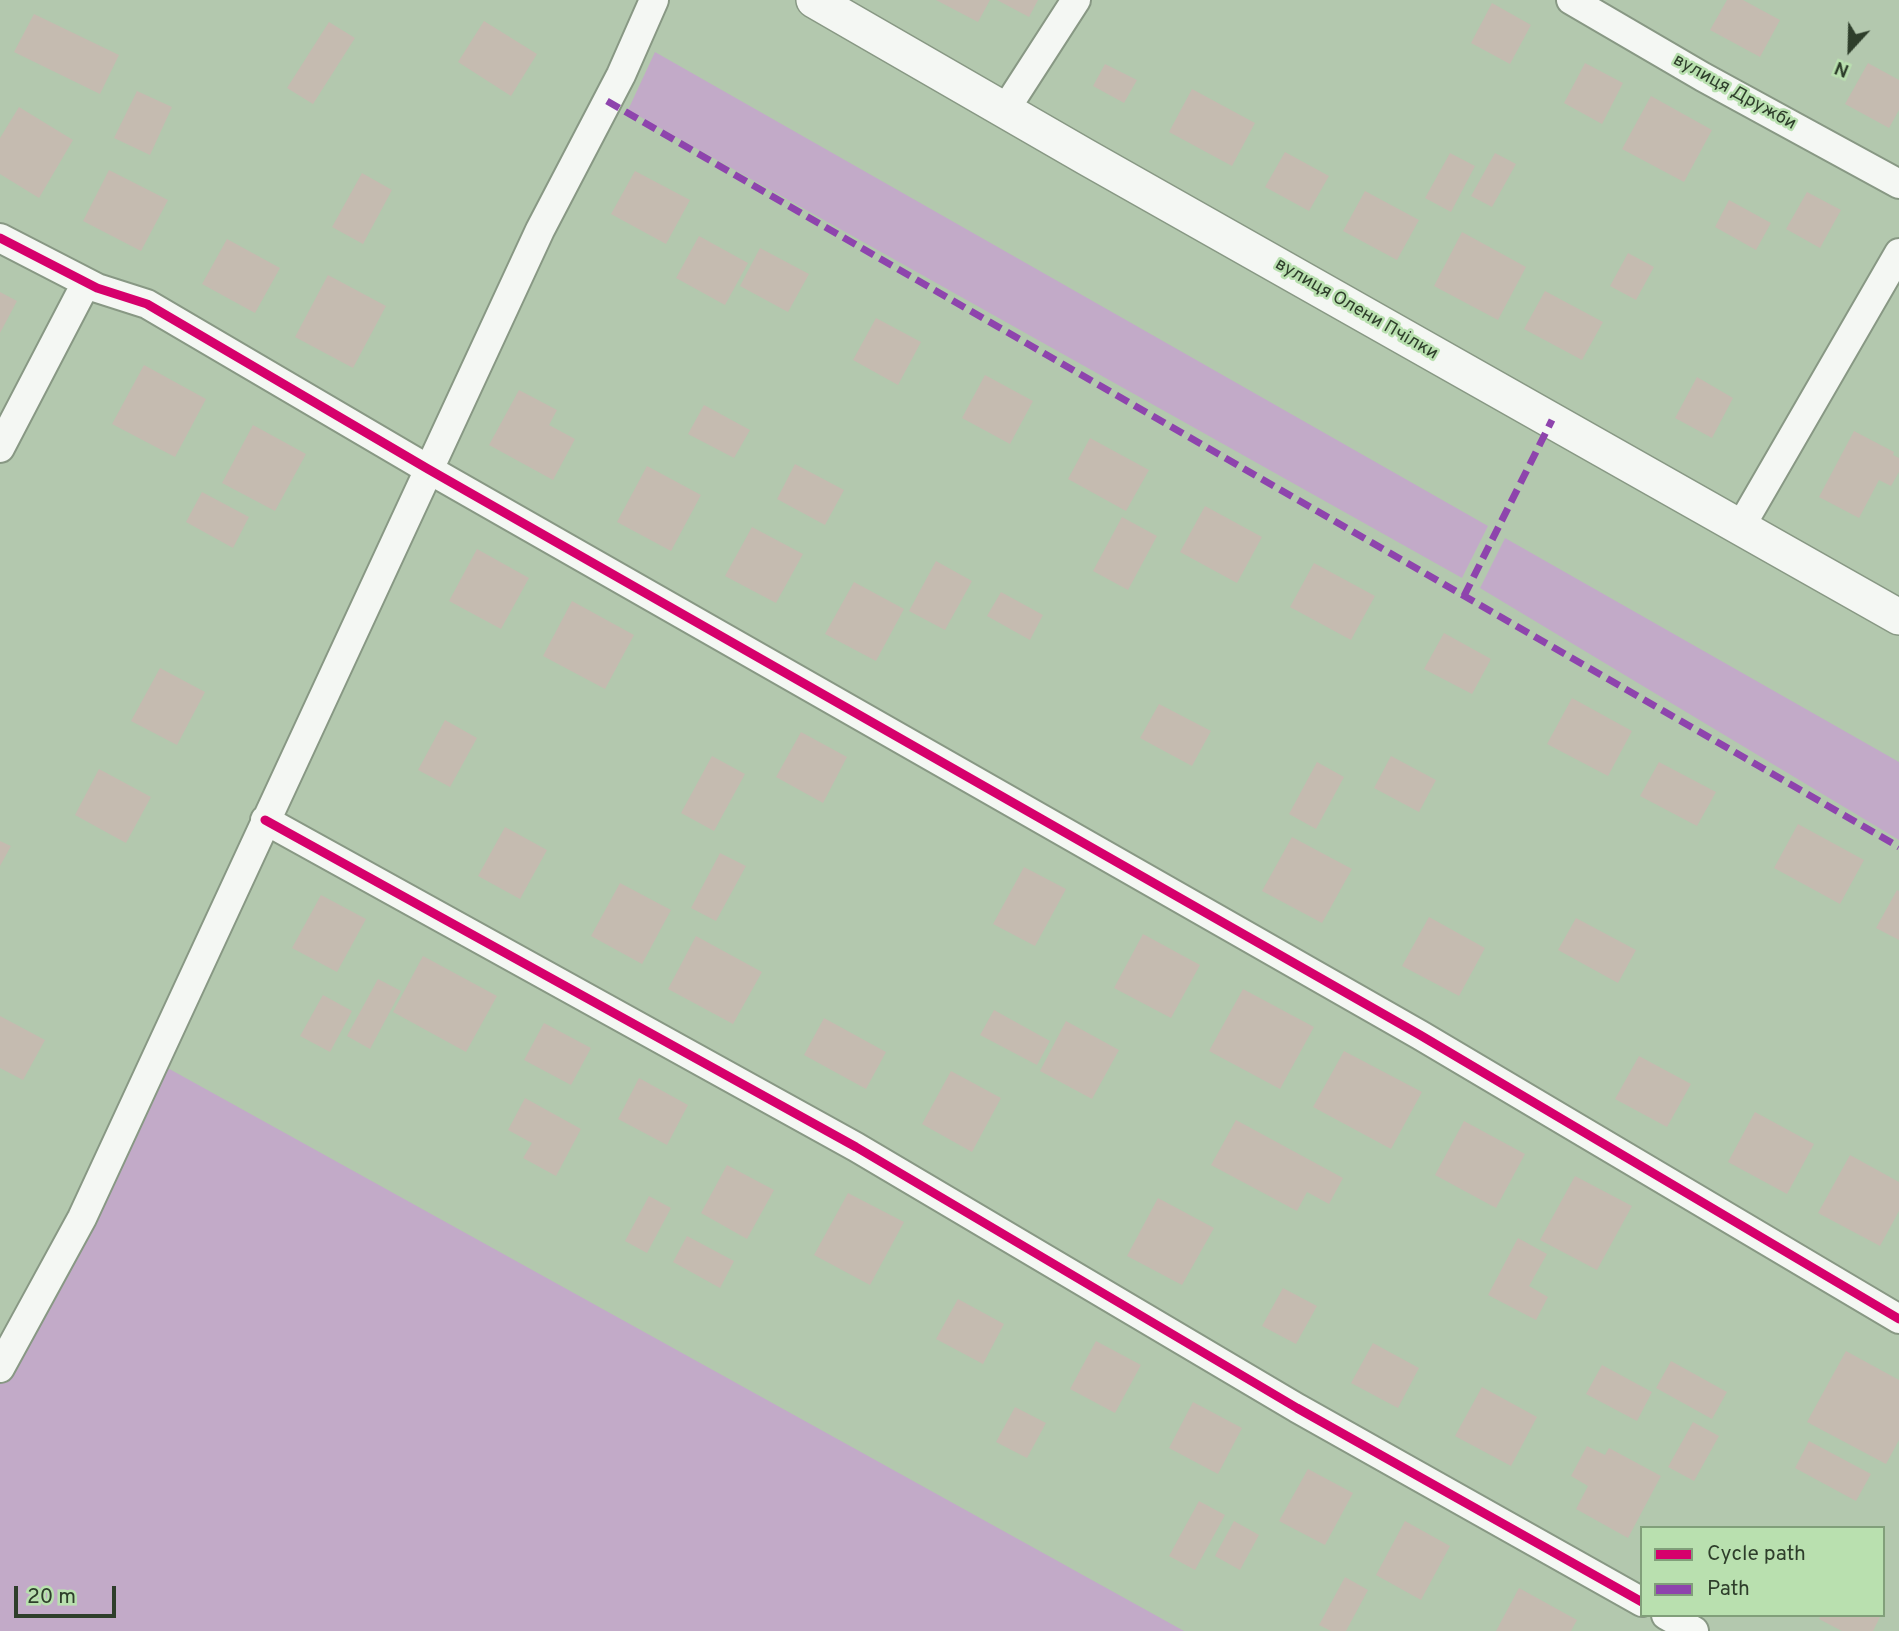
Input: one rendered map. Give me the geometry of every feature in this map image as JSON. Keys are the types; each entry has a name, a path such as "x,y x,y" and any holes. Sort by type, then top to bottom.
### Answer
{"street":[{"path":"0,1368 82,1218 540,230 621,75 654,0"},
{"name":"вулиця Олени Пчілки","path":"814,0 1899,617"},
{"path":"1005,110 1076,0"},
{"name":"вулиця Дружби","path":"1571,0 1703,77 1899,184"},
{"path":"0,238 86,283 147,304 428,469 1432,1042 1899,1318"},
{"path":"1741,526 1899,253"},
{"path":"0,448 86,283"},
{"path":"265,820 856,1147 1297,1408 1640,1601"},
{"path":"1670,1617 1694,1631"}],"shaded area":[{"path":"655,52 1488,526 1462,578 628,110"},
{"path":"1505,538 1899,762 1899,840 1480,588"},
{"path":"155,1061 1184,1631 0,1631 0,1368"}],"building":[{"path":"936,0 990,0 978,22"},
{"path":"997,0 1038,0 1029,17"},
{"path":"1727,0 1743,0 1780,20 1760,57 1710,30"},
{"path":"1492,3 1531,25 1510,64 1471,43"},
{"path":"34,14 119,55 100,94 14,52"},
{"path":"484,21 537,54 511,96 458,62"},
{"path":"329,22 355,38 313,104 287,88"},
{"path":"1585,63 1623,83 1602,124 1564,103"},
{"path":"1868,63 1899,80 1899,110 1889,128 1845,104"},
{"path":"1105,64 1137,80 1124,103 1093,86"},
{"path":"1192,89 1255,123 1232,166 1169,132"},
{"path":"137,91 172,107 150,155 114,138"},
{"path":"1651,96 1712,130 1684,182 1622,149"},
{"path":"19,107 73,140 39,198 0,174 0,138"},
{"path":"1285,152 1329,176 1309,211 1265,187"},
{"path":"1450,153 1475,166 1451,212 1425,198"},
{"path":"1495,153 1516,164 1492,207 1471,196"},
{"path":"109,170 168,200 141,251 83,221"},
{"path":"635,171 690,200 666,244 611,214"},
{"path":"362,173 392,190 363,244 332,227"},
{"path":"1365,191 1419,220 1397,260 1343,231"},
{"path":"1807,192 1841,210 1820,248 1786,229"},
{"path":"1729,200 1771,223 1756,250 1715,227"},
{"path":"1462,232 1526,267 1498,320 1434,286"},
{"path":"699,236 748,263 725,305 676,278"},
{"path":"227,239 280,268 255,313 202,284"},
{"path":"760,248 809,274 788,312 740,286"},
{"path":"1628,253 1654,267 1636,300 1610,286"},
{"path":"328,275 386,306 353,368 295,337"},
{"path":"1545,291 1603,322 1582,360 1524,329"},
{"path":"0,292 17,301 0,333"},
{"path":"876,318 921,342 898,385 853,360"},
{"path":"144,365 206,399 175,457 112,424"},
{"path":"985,375 1033,401 1010,444 962,418"},
{"path":"1697,377 1733,398 1712,438 1675,418"},
{"path":"519,390 557,410 549,425 575,439 553,480 489,445"},
{"path":"704,405 750,430 734,458 688,434"},
{"path":"253,425 306,454 275,511 222,483"},
{"path":"1854,431 1894,452 1893,455 1899,458 1899,472 1891,486 1879,480 1859,518 1819,497"},
{"path":"1090,438 1149,470 1126,511 1068,479"},
{"path":"795,464 844,490 825,525 777,499"},
{"path":"647,466 701,495 671,551 617,522"},
{"path":"202,492 249,517 233,548 186,522"},
{"path":"1205,506 1262,537 1237,583 1180,552"},
{"path":"1122,517 1157,536 1128,590 1093,571"},
{"path":"752,527 803,554 776,603 725,576"},
{"path":"477,549 529,578 501,629 449,601"},
{"path":"936,561 972,581 945,630 909,611"},
{"path":"1314,563 1375,596 1351,640 1290,607"},
{"path":"854,582 904,609 876,661 825,634"},
{"path":"1001,592 1043,615 1030,640 987,616"},
{"path":"572,601 634,635 605,689 543,656"},
{"path":"1444,633 1491,659 1472,694 1424,669"},
{"path":"160,668 205,692 177,745 131,721"},
{"path":"1572,698 1632,731 1608,776 1547,744"},
{"path":"1159,704 1211,731 1192,766 1140,738"},
{"path":"445,720 477,738 450,787 418,770"},
{"path":"801,732 847,757 823,803 776,777"},
{"path":"712,756 745,774 714,831 681,813"},
{"path":"1391,756 1436,780 1419,812 1374,788"},
{"path":"1317,762 1344,777 1316,829 1289,814"},
{"path":"1659,762 1716,792 1697,826 1640,796"},
{"path":"99,769 151,797 126,843 75,815"},
{"path":"1798,824 1864,860 1840,904 1774,868"},
{"path":"505,827 547,850 520,899 478,876"},
{"path":"1292,837 1352,869 1322,923 1262,891"},
{"path":"0,841 11,846 0,866"},
{"path":"720,853 746,866 716,921 691,908"},
{"path":"1024,867 1066,889 1035,946 993,924"},
{"path":"620,883 671,910 642,964 591,936"},
{"path":"1897,890 1899,891 1899,940 1876,928"},
{"path":"321,895 366,919 337,972 292,948"},
{"path":"1429,917 1485,948 1459,996 1402,966"},
{"path":"1576,918 1636,950 1618,983 1558,950"},
{"path":"1143,934 1200,965 1171,1018 1114,988"},
{"path":"696,936 762,972 733,1024 668,989"},
{"path":"423,956 497,996 466,1052 393,1012"},
{"path":"378,979 401,991 370,1049 347,1036"},
{"path":"1243,989 1314,1027 1280,1089 1209,1051"},
{"path":"323,995 352,1011 330,1052 300,1036"},
{"path":"994,1010 1050,1041 1037,1065 980,1035"},
{"path":"0,1016 45,1040 23,1080 0,1068"},
{"path":"824,1018 886,1052 866,1089 804,1055"},
{"path":"1066,1021 1119,1050 1092,1099 1040,1071"},
{"path":"544,1023 591,1048 571,1085 524,1060"},
{"path":"1344,1051 1422,1092 1391,1149 1313,1107"},
{"path":"1639,1056 1691,1084 1667,1127 1615,1099"},
{"path":"951,1071 1001,1098 972,1152 922,1124"},
{"path":"639,1078 688,1105 667,1145 618,1119"},
{"path":"525,1098 581,1129 556,1176 523,1158 532,1143 508,1130"},
{"path":"1755,1112 1814,1144 1787,1194 1728,1162"},
{"path":"1236,1120 1343,1178 1329,1204 1307,1192 1297,1211 1211,1165"},
{"path":"1464,1121 1525,1154 1496,1208 1435,1175"},
{"path":"1850,1155 1899,1182 1899,1211 1880,1246 1818,1213"},
{"path":"727,1165 774,1190 747,1239 701,1213"},
{"path":"1575,1176 1632,1206 1597,1270 1540,1240"},
{"path":"848,1193 904,1222 870,1285 814,1255"},
{"path":"649,1196 671,1208 647,1253 625,1241"},
{"path":"1158,1198 1214,1228 1182,1285 1127,1256"},
{"path":"687,1236 734,1261 720,1288 673,1262"},
{"path":"1518,1238 1547,1254 1529,1286 1548,1297 1536,1320 1488,1295"},
{"path":"1283,1288 1317,1306 1296,1344 1262,1326"},
{"path":"958,1299 1004,1324 983,1364 936,1339"},
{"path":"1096,1341 1141,1365 1115,1413 1070,1389"},
{"path":"1373,1343 1419,1368 1398,1408 1351,1383"},
{"path":"1846,1351 1899,1380 1899,1440 1886,1464 1807,1422"},
{"path":"1671,1361 1727,1392 1712,1419 1656,1388"},
{"path":"1602,1365 1652,1392 1637,1421 1586,1394"},
{"path":"1482,1387 1537,1417 1511,1466 1455,1436"},
{"path":"1193,1402 1242,1428 1218,1474 1169,1448"},
{"path":"1015,1407 1046,1423 1027,1458 996,1442"},
{"path":"1693,1422 1719,1436 1694,1481 1668,1467"},
{"path":"1809,1441 1871,1474 1856,1501 1795,1468"},
{"path":"1587,1446 1605,1455 1609,1448 1661,1476 1628,1538 1576,1509 1588,1486 1571,1476"},
{"path":"1308,1469 1353,1493 1325,1545 1279,1521"},
{"path":"1199,1501 1225,1515 1195,1570 1169,1556"},
{"path":"1234,1521 1259,1535 1240,1570 1215,1556"},
{"path":"1405,1521 1450,1546 1421,1600 1376,1575"},
{"path":"1345,1577 1368,1590 1346,1631 1331,1631 1319,1625"},
{"path":"1519,1588 1577,1620 1571,1631 1496,1631"},
{"path":"1880,1617 1873,1631 1842,1631 1819,1619"}],"marked path":[{"path":"607,101 1899,847"},
{"path":"1464,596 1552,420"}],"cycle path":[{"path":"0,238 97,288 147,304 428,469 1420,1035 1899,1319"},
{"path":"265,820 856,1147 1297,1408 1640,1601"}]}
